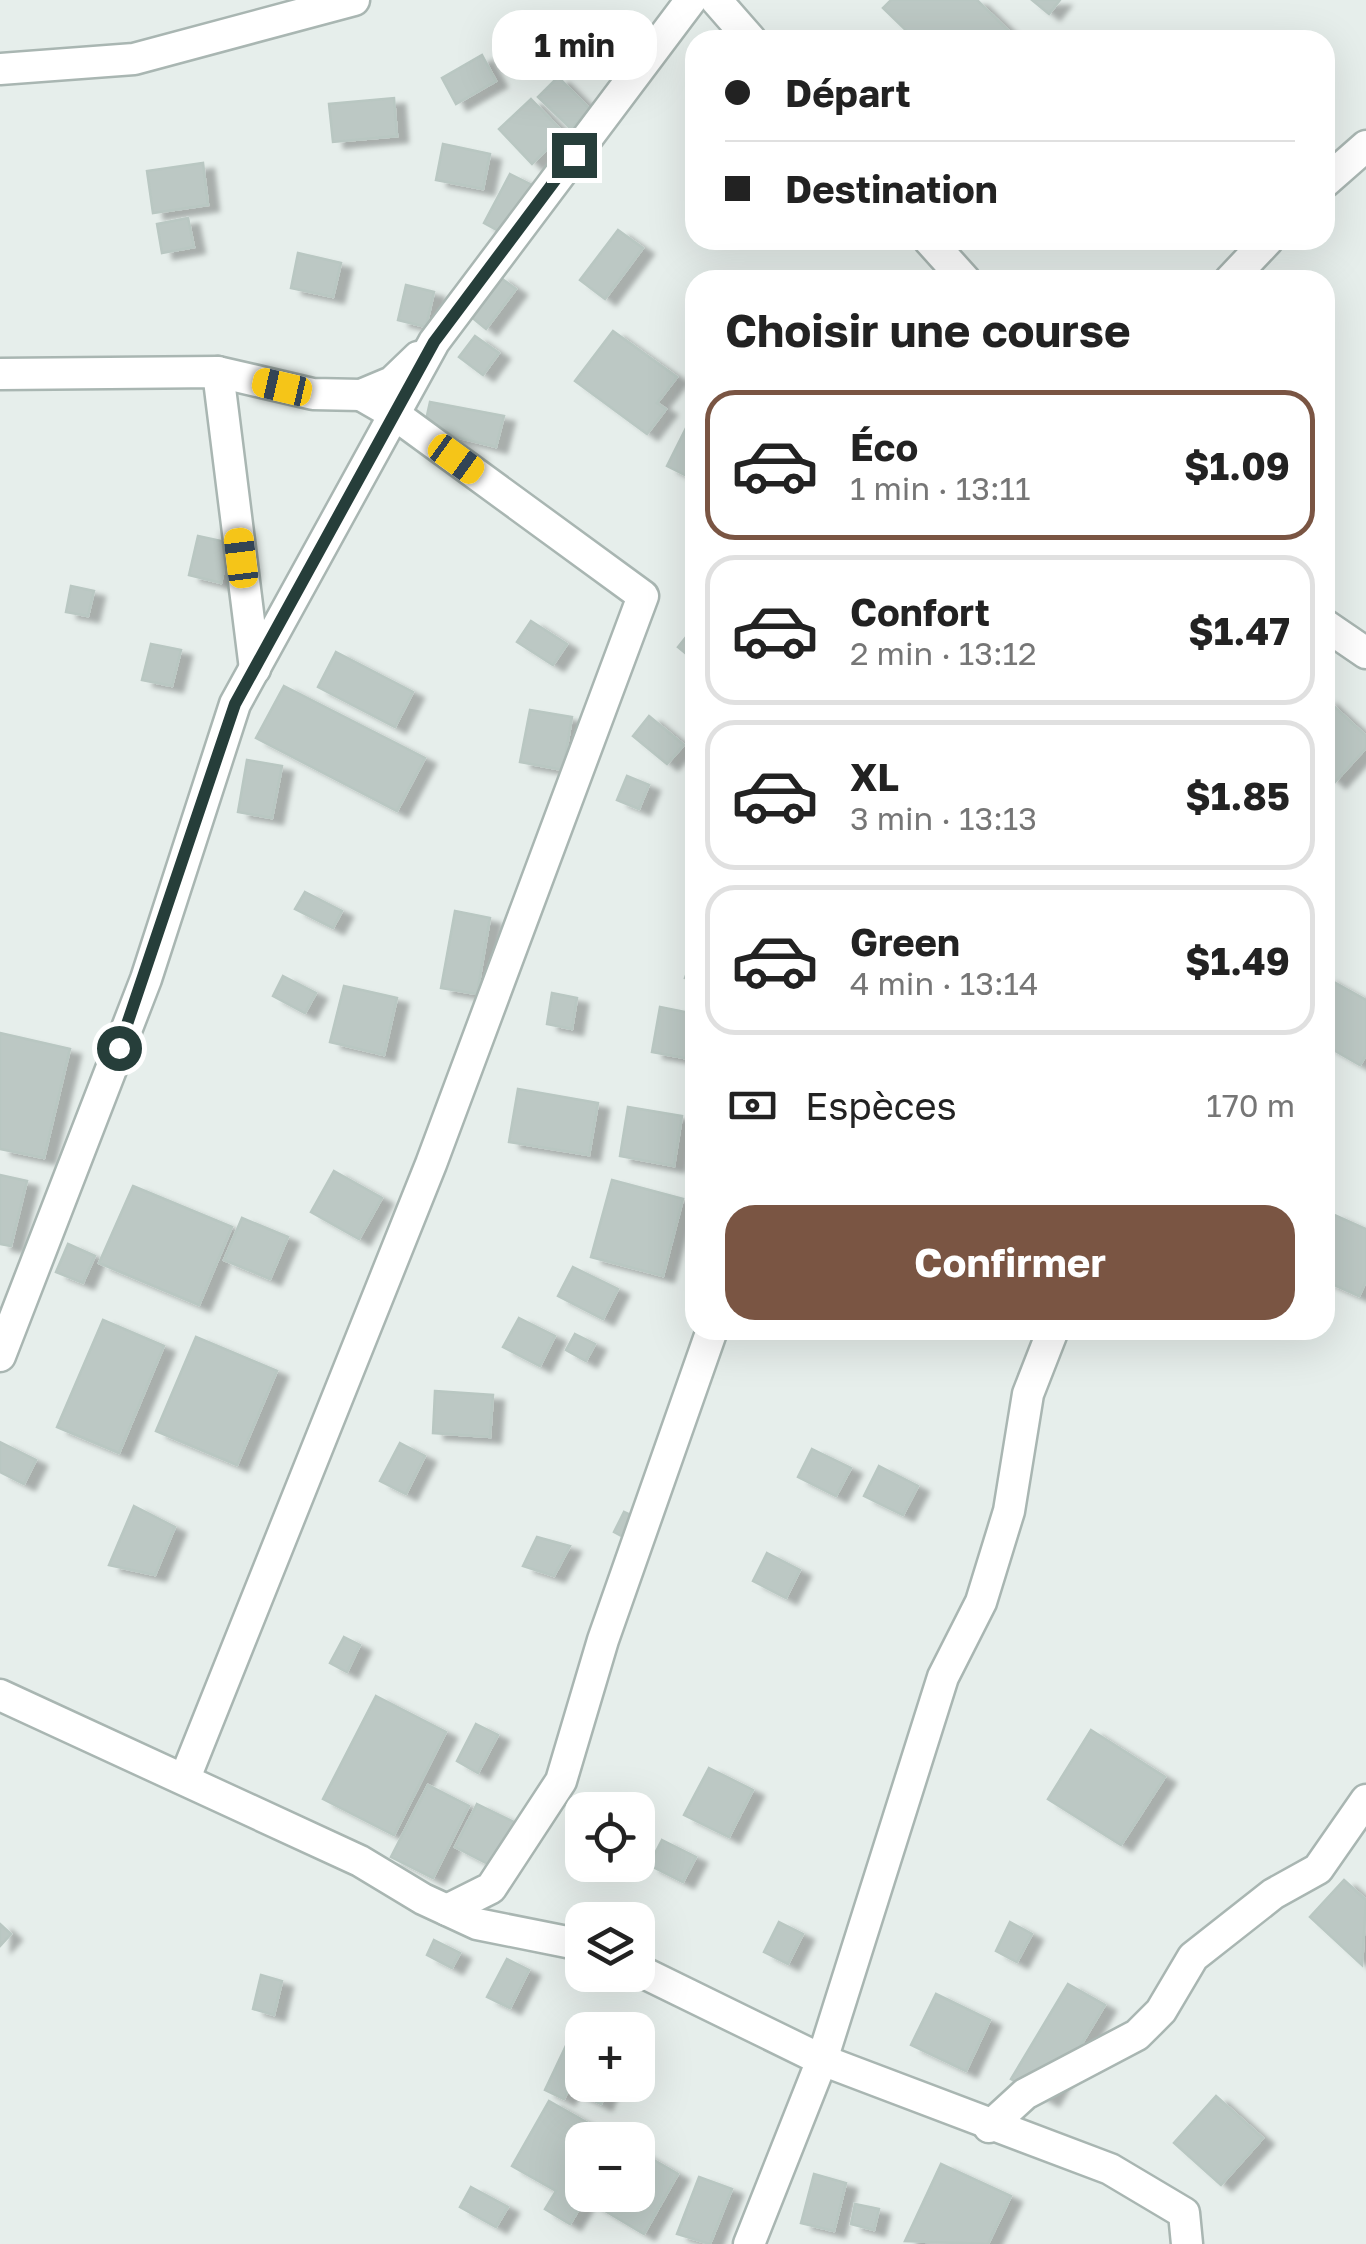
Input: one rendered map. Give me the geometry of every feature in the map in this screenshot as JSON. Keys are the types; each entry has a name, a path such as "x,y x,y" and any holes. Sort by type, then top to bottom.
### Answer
{"street":[{"path":"0,69 134,59 354,0"},
{"path":"0,1356 146,979 235,704 434,342 691,0"},
{"path":"716,0 742,30"},
{"path":"1335,173 1366,146"},
{"path":"938,250 956,270"},
{"path":"1240,270 1258,250"},
{"path":"0,374 218,372 313,394 361,395 392,382 434,342"},
{"path":"218,372 255,669"},
{"path":"185,1778 431,1164 643,596 394,414 361,395"},
{"path":"1335,632 1366,653"},
{"path":"447,1910 492,1888 561,1781 603,1640 708,1340"},
{"path":"749,2244 822,2060 942,1677 981,1602 1009,1511 1028,1394 1049,1340"},
{"path":"0,1695 360,1861 477,1924 565,1941"},
{"path":"989,2127 1009,2104 1137,2036 1152,2022 1193,1957 1273,1894 1318,1869 1366,1800"},
{"path":"655,1978 822,2060 989,2127 1110,2169 1184,2213 1187,2244"}],"building":[{"path":"891,0 977,0 1008,30 906,30 883,8"},
{"path":"1032,0 1060,0 1049,14"},
{"path":"482,55 496,81 456,104 442,78"},
{"path":"558,77 590,109 571,129 538,97"},
{"path":"394,98 397,136 333,142 329,104"},
{"path":"531,99 564,133 532,164 499,129"},
{"path":"443,144 490,154 483,189 436,180"},
{"path":"203,163 208,205 153,213 147,171"},
{"path":"510,174 532,185 506,235 484,223"},
{"path":"188,218 194,247 162,253 157,224"},
{"path":"618,230 643,248 605,299 580,280"},
{"path":"298,253 341,263 333,297 291,288"},
{"path":"498,276 516,289 486,329 469,315"},
{"path":"406,285 434,292 426,327 398,320"},
{"path":"613,331 677,377 657,403 666,409 647,434 575,381"},
{"path":"475,336 499,353 483,375 459,357"},
{"path":"430,402 504,416 496,447 424,429"},
{"path":"685,430 685,475 667,466"},
{"path":"198,536 230,543 221,583 189,575"},
{"path":"71,586 94,591 88,616 66,612"},
{"path":"531,621 567,644 553,665 517,642"},
{"path":"151,644 181,650 172,686 142,680"},
{"path":"336,652 413,692 395,727 318,687"},
{"path":"284,686 425,758 397,811 256,738"},
{"path":"1335,707 1366,736 1366,748 1335,782"},
{"path":"530,710 572,717 563,770 520,762"},
{"path":"649,716 684,745 667,764 633,736"},
{"path":"247,760 282,766 272,818 238,812"},
{"path":"627,776 649,785 639,809 617,800"},
{"path":"305,892 342,911 333,928 295,909"},
{"path":"455,911 490,918 477,994 441,988"},
{"path":"283,976 316,993 305,1013 273,996"},
{"path":"1335,983 1366,1000 1366,1055 1360,1065 1335,1051"},
{"path":"344,986 397,998 384,1055 330,1042"},
{"path":"552,993 577,998 572,1029 547,1024"},
{"path":"660,1007 685,1012 685,1058 652,1052"},
{"path":"0,1033 70,1049 44,1158 0,1149"},
{"path":"518,1089 598,1103 589,1155 509,1142"},
{"path":"628,1107 682,1116 674,1166 620,1156"},
{"path":"334,1171 382,1198 359,1239 311,1212"},
{"path":"0,1175 27,1181 11,1246 0,1244"},
{"path":"612,1180 683,1199 663,1276 591,1257"},
{"path":"133,1186 232,1227 199,1305 99,1263"},
{"path":"1335,1215 1366,1229 1366,1281 1359,1296 1335,1285"},
{"path":"242,1218 288,1237 270,1279 224,1260"},
{"path":"68,1244 95,1256 83,1283 56,1272"},
{"path":"573,1267 618,1289 603,1319 558,1296"},
{"path":"519,1318 555,1336 540,1366 503,1347"},
{"path":"103,1320 164,1346 119,1453 57,1427"},
{"path":"575,1334 595,1344 586,1361 566,1350"},
{"path":"196,1337 277,1371 237,1465 156,1431"},
{"path":"435,1391 493,1395 490,1437 433,1433"},
{"path":"0,1442 36,1460 24,1484 0,1472"},
{"path":"400,1443 425,1456 406,1494 380,1481"},
{"path":"812,1449 851,1468 836,1496 798,1477"},
{"path":"879,1466 918,1486 903,1515 864,1496"},
{"path":"134,1506 175,1527 155,1575 109,1565"},
{"path":"624,1512 642,1520 631,1541 614,1532"},
{"path":"537,1537 570,1546 554,1576 523,1566"},
{"path":"767,1553 800,1570 786,1598 753,1581"},
{"path":"344,1637 360,1645 347,1672 330,1663"},
{"path":"376,1696 446,1732 394,1835 323,1799"},
{"path":"476,1724 498,1735 478,1773 457,1761"},
{"path":"1091,1730 1165,1777 1121,1845 1048,1799"},
{"path":"709,1768 753,1790 729,1837 684,1815"},
{"path":"428,1785 469,1806 433,1878 391,1857"},
{"path":"477,1804 518,1824 496,1868 455,1847"},
{"path":"662,1840 696,1857 683,1882 655,1868 655,1853"},
{"path":"1344,1880 1366,1900 1362,1965 1310,1917"},
{"path":"779,1922 803,1934 788,1964 764,1952"},
{"path":"1010,1922 1032,1934 1017,1962 996,1951"},
{"path":"0,1924 11,1934 0,1946"},
{"path":"434,1940 460,1953 452,1968 427,1955"},
{"path":"507,1959 529,1970 510,2008 487,1997"},
{"path":"261,1975 282,1981 274,2015 253,2009"},
{"path":"1068,1984 1105,2005 1048,2100 1011,2079"},
{"path":"936,1994 990,2020 966,2071 911,2045"},
{"path":"565,2048 564,2099 545,2090"},
{"path":"1216,2096 1263,2138 1221,2185 1174,2143"},
{"path":"549,2101 586,2122 565,2122 565,2212 577,2212 570,2224 545,2209 556,2191 512,2166"},
{"path":"655,2161 678,2174 644,2234 607,2212 655,2212"},
{"path":"941,2164 1011,2196 988,2244 905,2241"},
{"path":"814,2174 846,2183 834,2231 801,2223"},
{"path":"699,2177 732,2189 710,2244 677,2234"},
{"path":"471,2187 508,2207 496,2227 460,2207"},
{"path":"855,2204 879,2209 874,2230 851,2224"}],"route":[{"path":"119,1048 146,979 235,704 434,342 574,155"}]}
